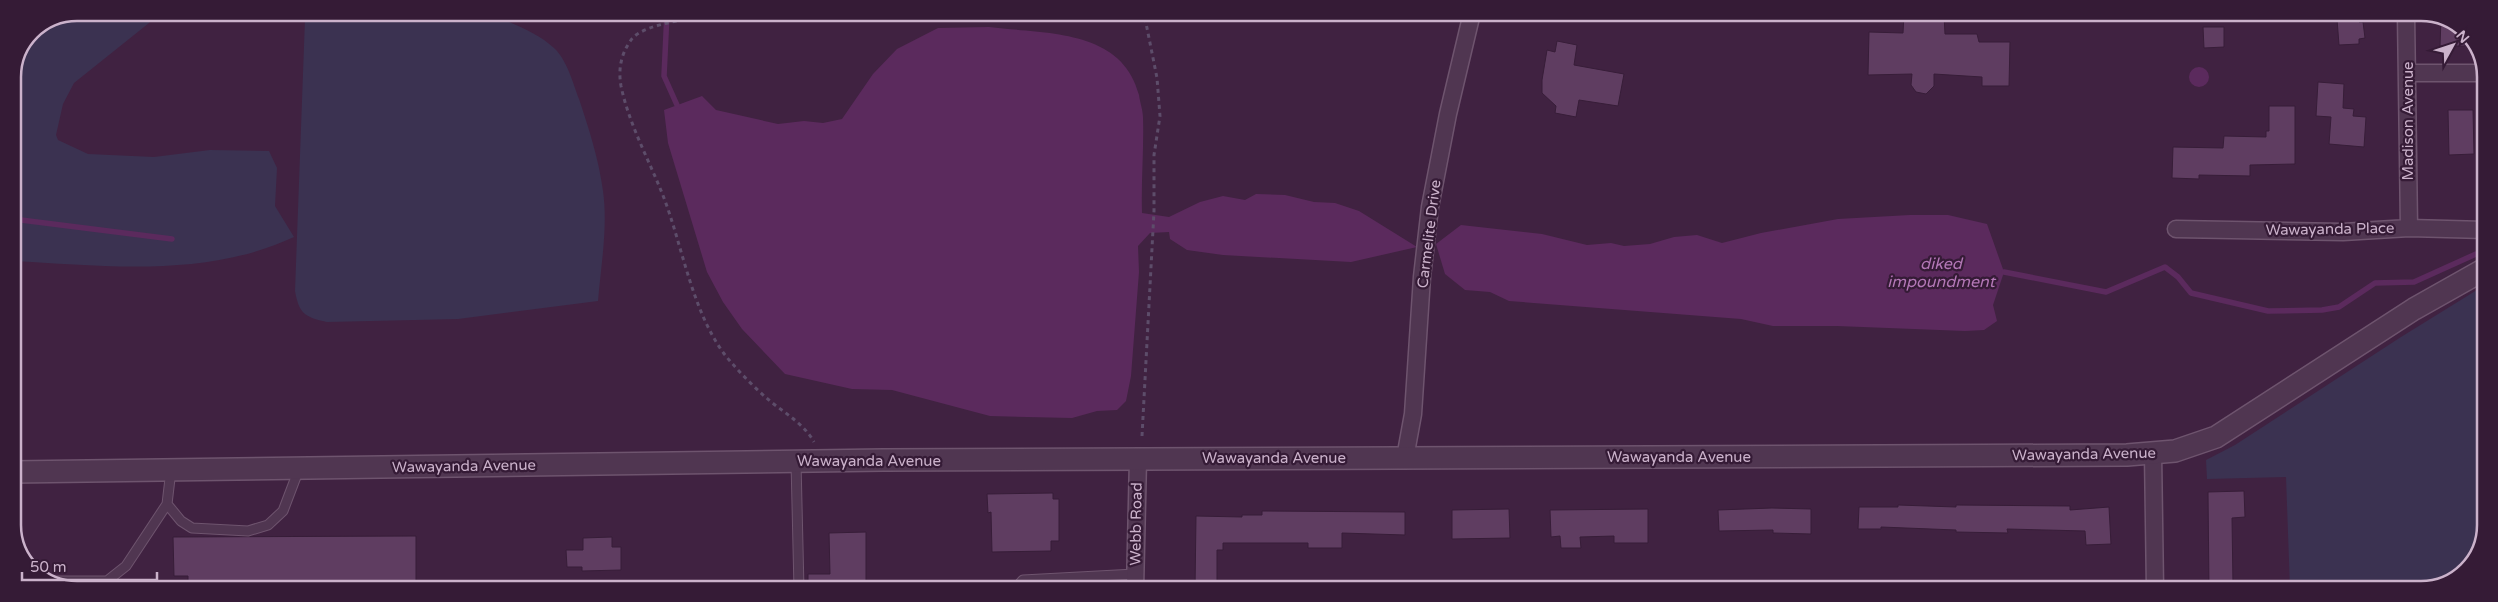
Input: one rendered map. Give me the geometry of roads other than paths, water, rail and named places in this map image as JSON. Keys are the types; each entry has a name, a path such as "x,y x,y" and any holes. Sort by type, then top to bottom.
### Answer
{"street":[{"name":"Carmelite Drive","path":"1405,458 1413,414 1422,277 1430,207 1446,123 1470,21"},
{"name":"Madison Avenue","path":"2406,21 2409,228"},
{"path":"2408,73 2477,73"},
{"name":"Wawayanda Place","path":"2176,228 2343,232 2409,228 2477,230"},
{"name":"Wawayanda Avenue","path":"21,472 796,461 2127,455 2153,453 2188,448 2216,437 2414,309 2477,274"},
{"path":"2153,453 2155,581"},
{"name":"Webb Road","path":"1135,581 1138,459"}],"lane":[{"path":"796,461 799,581"},
{"path":"167,504 181,521 192,528 248,531 268,525 284,511 299,468"},
{"path":"111,581 126,566 167,504 171,470"},
{"path":"1022,581 1079,581"}],"water":[{"path":"989,27 1078,38 1099,46 1116,57 1130,73 1139,95 1143,115 1142,213 1169,217 1200,202 1223,196 1245,200 1256,194 1285,195 1314,202 1335,203 1359,211 1417,247 1351,262 1223,255 1187,250 1170,239 1169,232 1150,233 1138,246 1139,272 1131,376 1126,401 1117,410 1097,411 1072,418 990,416 892,390 852,389 785,374 742,329 723,302 707,272 668,143 664,110 702,96 716,110 778,124 804,121 823,123 842,119 873,74 897,49 938,28"},
{"path":"2199,67 2206,70 2209,77 2206,84 2199,87 2192,84 2189,77 2192,70"},
{"name":"diked impoundment","path":"1948,215 1987,224 2004,272 1993,305 1997,321 1984,330 1965,331 1837,326 1773,326 1741,319 1509,301 1490,292 1465,290 1445,274 1436,244 1461,225 1542,234 1587,245 1611,243 1624,246 1650,244 1674,237 1697,235 1722,243 1761,233 1838,219"}],"waterway":[{"path":"667,21 664,76 677,105"},
{"path":"21,220 172,239"},
{"path":"2004,272 2106,292 2165,267 2178,277 2191,293 2268,311 2322,310 2339,307 2375,283 2414,282 2476,254"}]}
